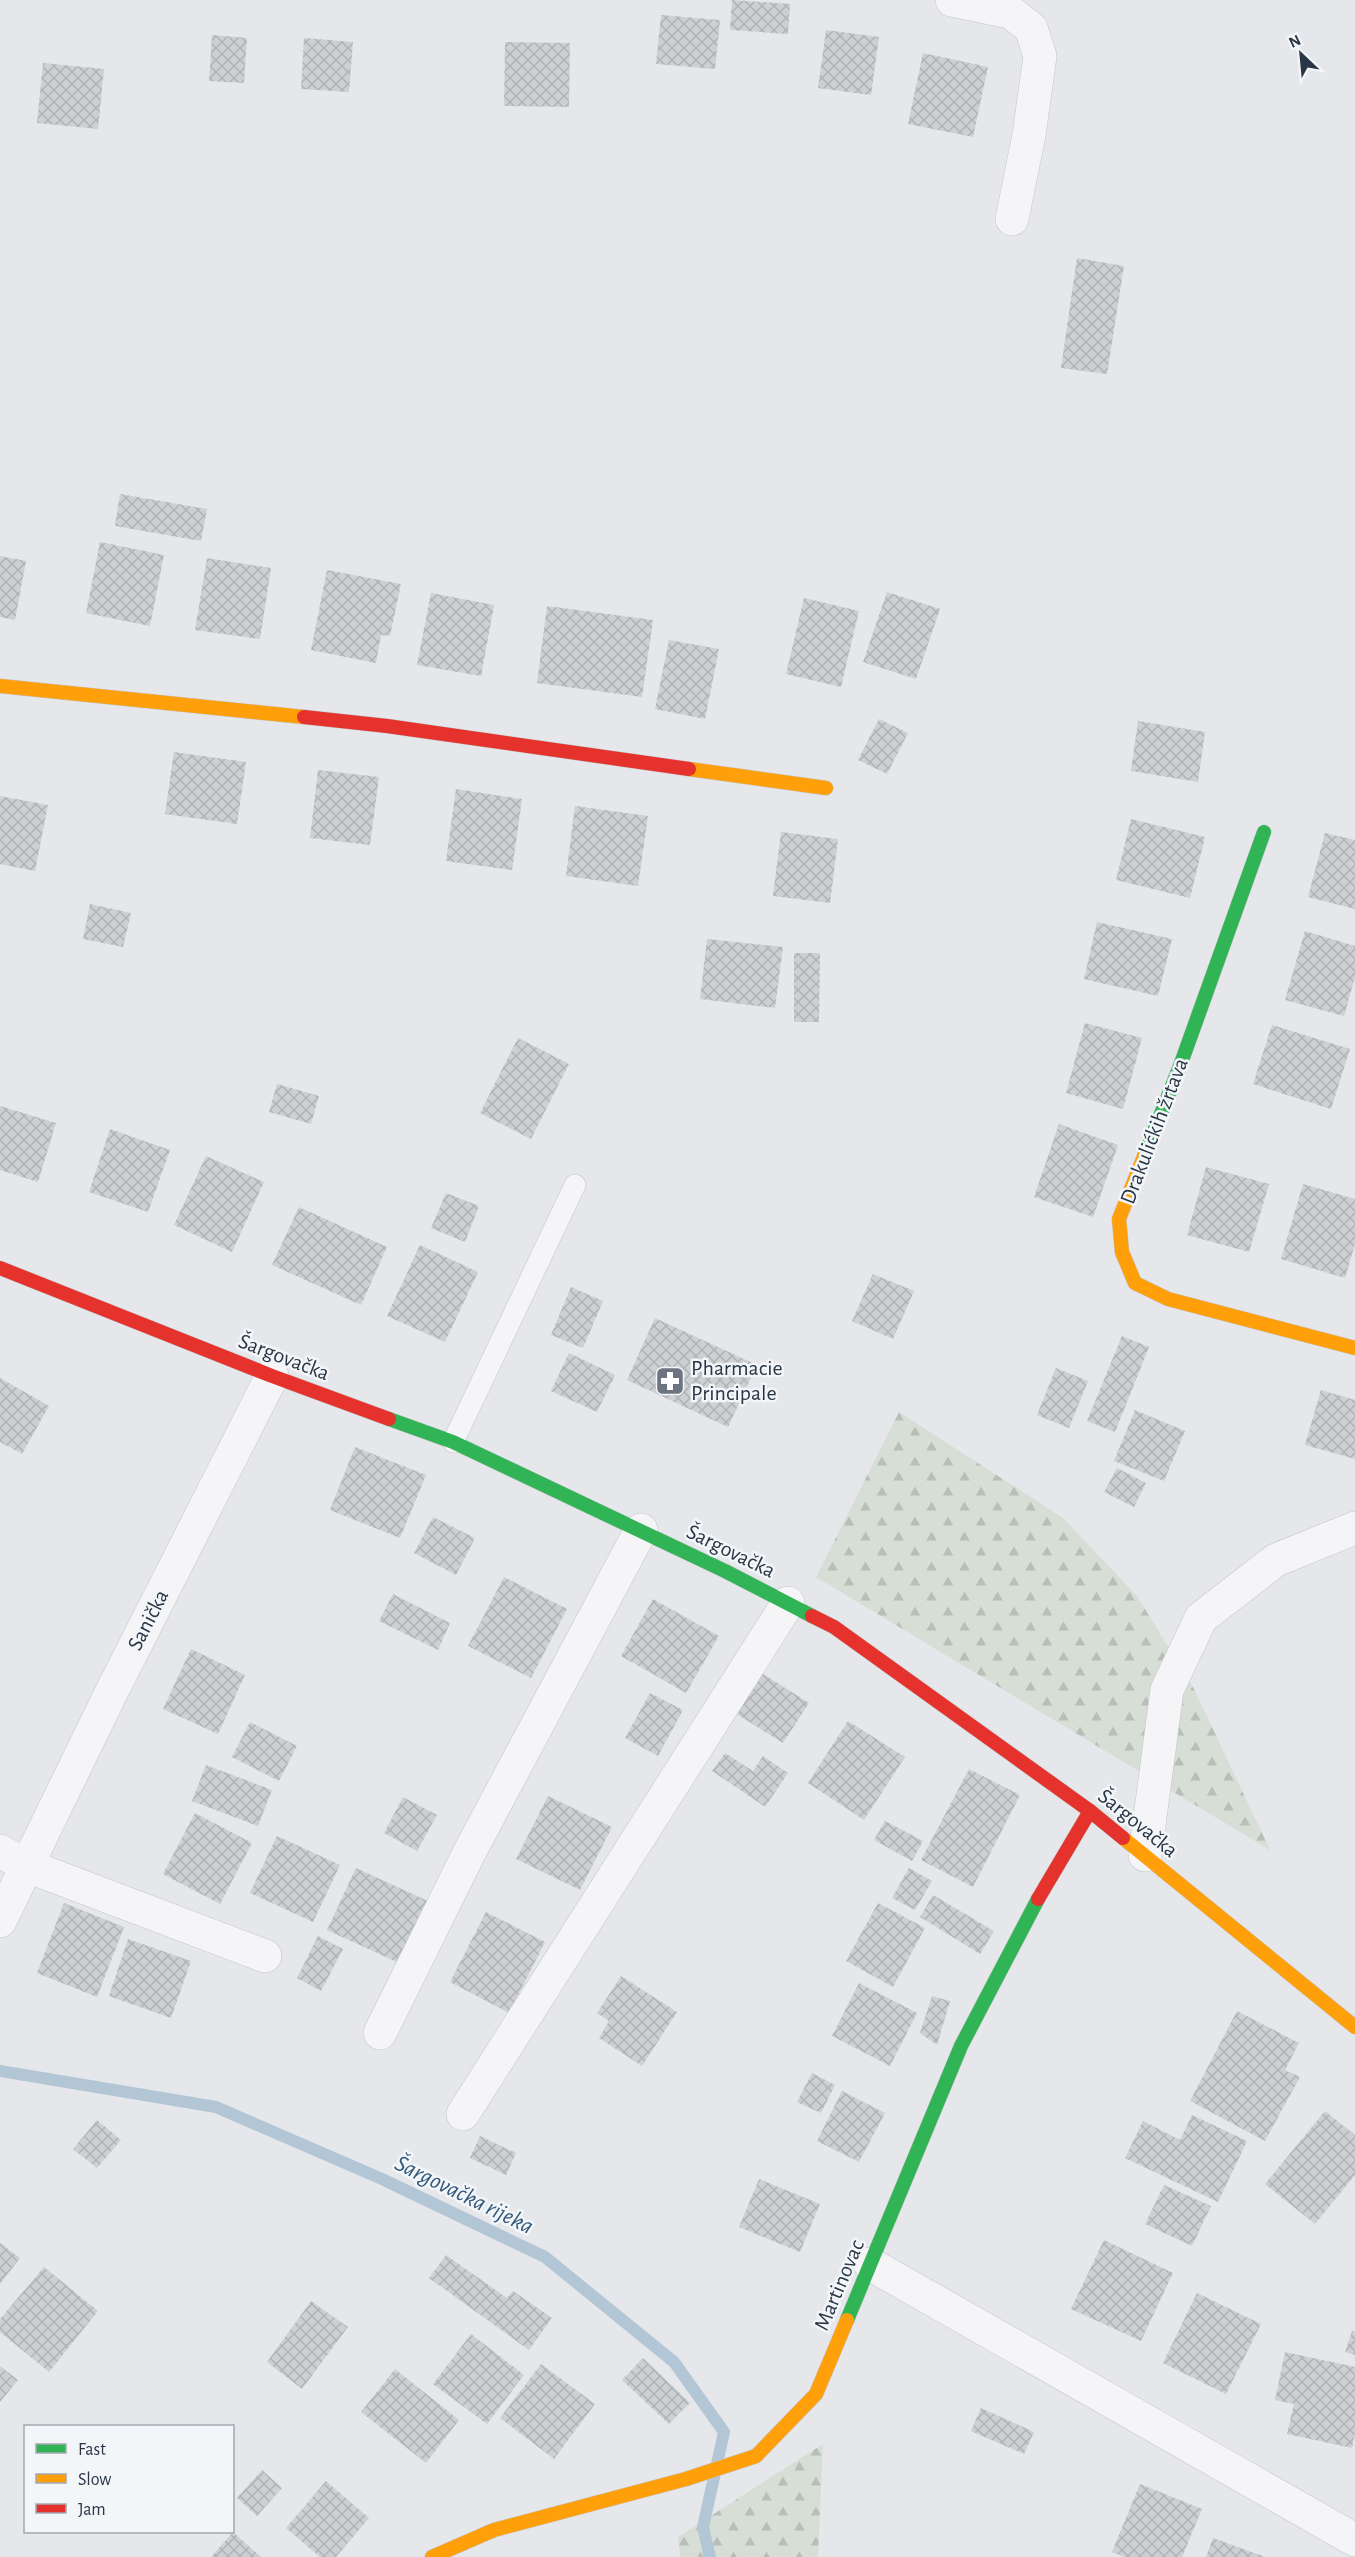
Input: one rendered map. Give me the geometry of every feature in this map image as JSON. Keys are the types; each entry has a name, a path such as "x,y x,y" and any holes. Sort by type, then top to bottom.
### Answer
{"street":[{"path":"952,0 1010,12 1031,28 1040,56 1029,135 1012,219"},
{"path":"0,686 387,726 826,788"},
{"name":"Drakulićkih žrtava","path":"1264,832 1180,1066 1119,1219 1122,1252 1135,1282 1168,1299 1355,1348"},
{"name":"Šargovačka","path":"0,1268 272,1376 453,1442 641,1530 834,1627 1090,1811 1355,2027"},
{"name":"Sanička","path":"0,1922 13,1858 272,1376"},
{"path":"1145,1855 1167,1690 1201,1618 1276,1560 1355,1528"},
{"path":"380,2033 469,1853 641,1530"},
{"path":"462,2114 788,1603"},
{"name":"Martinovac","path":"432,2557 494,2530 686,2479 756,2456 816,2394 961,2046 1021,1927 1090,1811"},
{"path":"13,1858 265,1956"},
{"path":"870,2265 1355,2540"}],"lane":[{"path":"453,1442 575,1185"}],"green space":[{"path":"899,1412 1063,1518 1137,1596 1194,1689 1270,1850 816,1577"},
{"path":"823,2444 818,2557 680,2557 678,2537"}],"building":[{"path":"732,0 790,4 788,34 730,30"},
{"path":"661,15 720,20 715,69 656,64"},
{"path":"826,30 879,37 871,95 818,88"},
{"path":"212,35 247,38 244,83 209,81"},
{"path":"304,38 353,42 349,92 301,89"},
{"path":"505,42 570,43 569,107 504,106"},
{"path":"923,53 988,67 973,137 908,124"},
{"path":"43,63 104,69 98,129 37,123"},
{"path":"1077,258 1124,266 1107,374 1061,368"},
{"path":"120,494 207,509 201,541 115,526"},
{"path":"100,542 164,555 150,626 86,613"},
{"path":"0,556 26,561 15,620 0,617"},
{"path":"207,558 271,568 260,639 195,630"},
{"path":"327,570 401,584 390,636 381,635 376,663 311,650"},
{"path":"887,592 940,609 916,679 863,662"},
{"path":"431,593 494,605 481,676 417,665"},
{"path":"804,598 859,611 841,687 786,674"},
{"path":"547,606 653,620 642,697 537,683"},
{"path":"669,640 719,649 705,719 655,709"},
{"path":"879,719 908,733 887,774 858,760"},
{"path":"1138,721 1205,732 1198,782 1131,771"},
{"path":"174,752 246,762 237,824 165,814"},
{"path":"318,770 379,777 370,845 310,838"},
{"path":"456,789 522,799 512,870 446,861"},
{"path":"0,796 48,805 35,871 0,864"},
{"path":"575,806 648,816 638,886 566,876"},
{"path":"1131,819 1205,837 1190,898 1116,880"},
{"path":"781,832 838,839 830,903 773,896"},
{"path":"1325,833 1355,840 1355,909 1308,897"},
{"path":"90,904 131,913 123,947 83,939"},
{"path":"1097,922 1172,939 1158,996 1084,979"},
{"path":"1305,931 1355,946 1355,977 1344,1016 1285,1000"},
{"path":"707,939 783,947 775,1008 700,999"},
{"path":"794,953 820,953 819,1022 794,1022"},
{"path":"1085,1023 1142,1038 1123,1109 1066,1093"},
{"path":"1272,1025 1350,1049 1331,1109 1253,1084"},
{"path":"518,1038 569,1064 531,1139 480,1113"},
{"path":"277,1084 319,1096 311,1124 269,1112"},
{"path":"0,1106 56,1123 38,1182 0,1170"},
{"path":"1059,1124 1118,1145 1093,1217 1034,1197"},
{"path":"110,1129 170,1150 148,1212 89,1192"},
{"path":"206,1156 264,1182 232,1252 174,1225"},
{"path":"1206,1167 1269,1184 1249,1252 1187,1235"},
{"path":"1303,1184 1355,1199 1355,1244 1345,1278 1281,1259"},
{"path":"446,1193 479,1206 465,1242 431,1228"},
{"path":"299,1207 387,1247 361,1305 272,1265"},
{"path":"420,1245 478,1272 445,1342 387,1316"},
{"path":"873,1274 914,1291 893,1339 852,1321"},
{"path":"571,1287 603,1301 583,1348 551,1335"},
{"path":"655,1318 757,1365 728,1427 627,1380"},
{"path":"1122,1336 1149,1347 1115,1432 1087,1421"},
{"path":"569,1353 615,1375 597,1412 551,1391"},
{"path":"1056,1368 1088,1381 1069,1428 1037,1415"},
{"path":"0,1378 49,1406 22,1454 0,1442"},
{"path":"1321,1390 1355,1400 1355,1459 1305,1445"},
{"path":"1135,1410 1185,1431 1164,1481 1114,1461"},
{"path":"355,1447 426,1475 400,1538 330,1510"},
{"path":"1117,1468 1146,1483 1134,1507 1104,1492"},
{"path":"433,1517 475,1538 456,1575 414,1553"},
{"path":"504,1577 567,1609 531,1678 468,1646"},
{"path":"393,1594 450,1623 438,1650 379,1621"},
{"path":"653,1599 719,1636 686,1693 621,1656"},
{"path":"191,1649 245,1675 218,1734 163,1709"},
{"path":"760,1672 809,1703 783,1743 735,1713"},
{"path":"650,1693 683,1710 658,1756 625,1738"},
{"path":"848,1721 905,1757 864,1820 808,1783"},
{"path":"250,1722 297,1746 279,1781 232,1757"},
{"path":"725,1753 753,1771 763,1756 788,1773 765,1807 712,1771"},
{"path":"206,1765 272,1790 258,1826 192,1801"},
{"path":"969,1769 1020,1795 973,1887 921,1860"},
{"path":"548,1796 612,1827 580,1890 516,1859"},
{"path":"403,1797 437,1815 417,1851 384,1833"},
{"path":"195,1813 252,1843 220,1904 163,1874"},
{"path":"885,1821 923,1841 912,1861 874,1840"},
{"path":"277,1836 340,1865 313,1922 250,1893"},
{"path":"356,1868 428,1901 399,1963 327,1930"},
{"path":"909,1868 932,1881 915,1910 892,1898"},
{"path":"933,1895 994,1931 980,1954 920,1917"},
{"path":"64,1903 124,1927 97,1997 37,1973"},
{"path":"878,1903 925,1928 893,1987 846,1961"},
{"path":"486,1912 545,1942 509,2013 450,1982"},
{"path":"318,1936 343,1949 321,1991 297,1978"},
{"path":"128,1939 191,1961 171,2018 109,1996"},
{"path":"621,1976 677,2012 642,2066 599,2038 609,2021 597,2013"},
{"path":"859,1983 917,2013 890,2066 832,2036"},
{"path":"932,1996 950,2001 937,2045 920,2033"},
{"path":"1237,2011 1299,2043 1285,2070 1300,2077 1265,2141 1190,2101"},
{"path":"812,2073 835,2085 821,2113 797,2102"},
{"path":"842,2091 885,2113 859,2162 817,2141"},
{"path":"1325,2111 1355,2135 1355,2175 1315,2224 1265,2184"},
{"path":"1192,2115 1247,2141 1218,2202 1125,2158 1143,2121 1180,2140"},
{"path":"97,2120 121,2140 97,2168 73,2149"},
{"path":"480,2136 516,2153 506,2175 470,2158"},
{"path":"759,2179 820,2204 800,2252 739,2227"},
{"path":"1164,2185 1211,2206 1192,2246 1145,2224"},
{"path":"1104,2240 1173,2273 1141,2341 1071,2309"},
{"path":"0,2243 20,2258 0,2284"},
{"path":"446,2255 507,2298 513,2291 552,2318 529,2350 429,2278"},
{"path":"44,2267 98,2311 49,2372 0,2332 0,2319"},
{"path":"1197,2293 1261,2324 1226,2394 1163,2363"},
{"path":"311,2301 348,2327 302,2389 267,2362"},
{"path":"1352,2331 1355,2332 1355,2355 1345,2352"},
{"path":"471,2334 524,2375 487,2424 433,2384"},
{"path":"1285,2352 1355,2367 1355,2433 1352,2448 1287,2434 1294,2404 1275,2400"},
{"path":"643,2358 690,2403 669,2424 622,2380"},
{"path":"541,2364 595,2404 554,2459 500,2418"},
{"path":"0,2366 18,2380 0,2402"},
{"path":"395,2369 459,2420 426,2463 361,2412"},
{"path":"981,2408 1034,2432 1024,2454 971,2431"},
{"path":"262,2470 282,2488 257,2516 237,2498"},
{"path":"326,2481 369,2518 336,2557 320,2557 286,2528"},
{"path":"1140,2484 1202,2509 1182,2557 1124,2557 1112,2552"},
{"path":"234,2533 261,2557 211,2557"},
{"path":"1213,2538 1265,2557 1206,2557"}],"waterway":[{"name":"Šargovačka rijeka","path":"0,2071 216,2107 382,2179 545,2257 674,2362 724,2432 703,2527 710,2557"}],"traffic: fast":[{"path":"1145,1154 1180,1066 1264,832"},
{"path":"389,1419 453,1442 725,1571 812,1616"},
{"path":"847,2320 961,2046 1038,1899"}],"traffic: slow":[{"path":"0,686 304,717"},
{"path":"689,769 826,788"},
{"path":"1145,1154 1119,1219 1122,1252 1135,1283 1168,1299 1355,1348"},
{"path":"1123,1838 1355,2027"},
{"path":"432,2557 494,2530 686,2479 756,2456 816,2394 847,2320"}],"traffic: jam":[{"path":"304,717 387,726 689,769"},
{"path":"0,1268 272,1376 389,1419"},
{"path":"812,1616 834,1627 1090,1811 1123,1838"},
{"path":"1038,1899 1090,1811"}],"place":[{"name":"Pharmacie Principale","path":"670,1381"}]}
